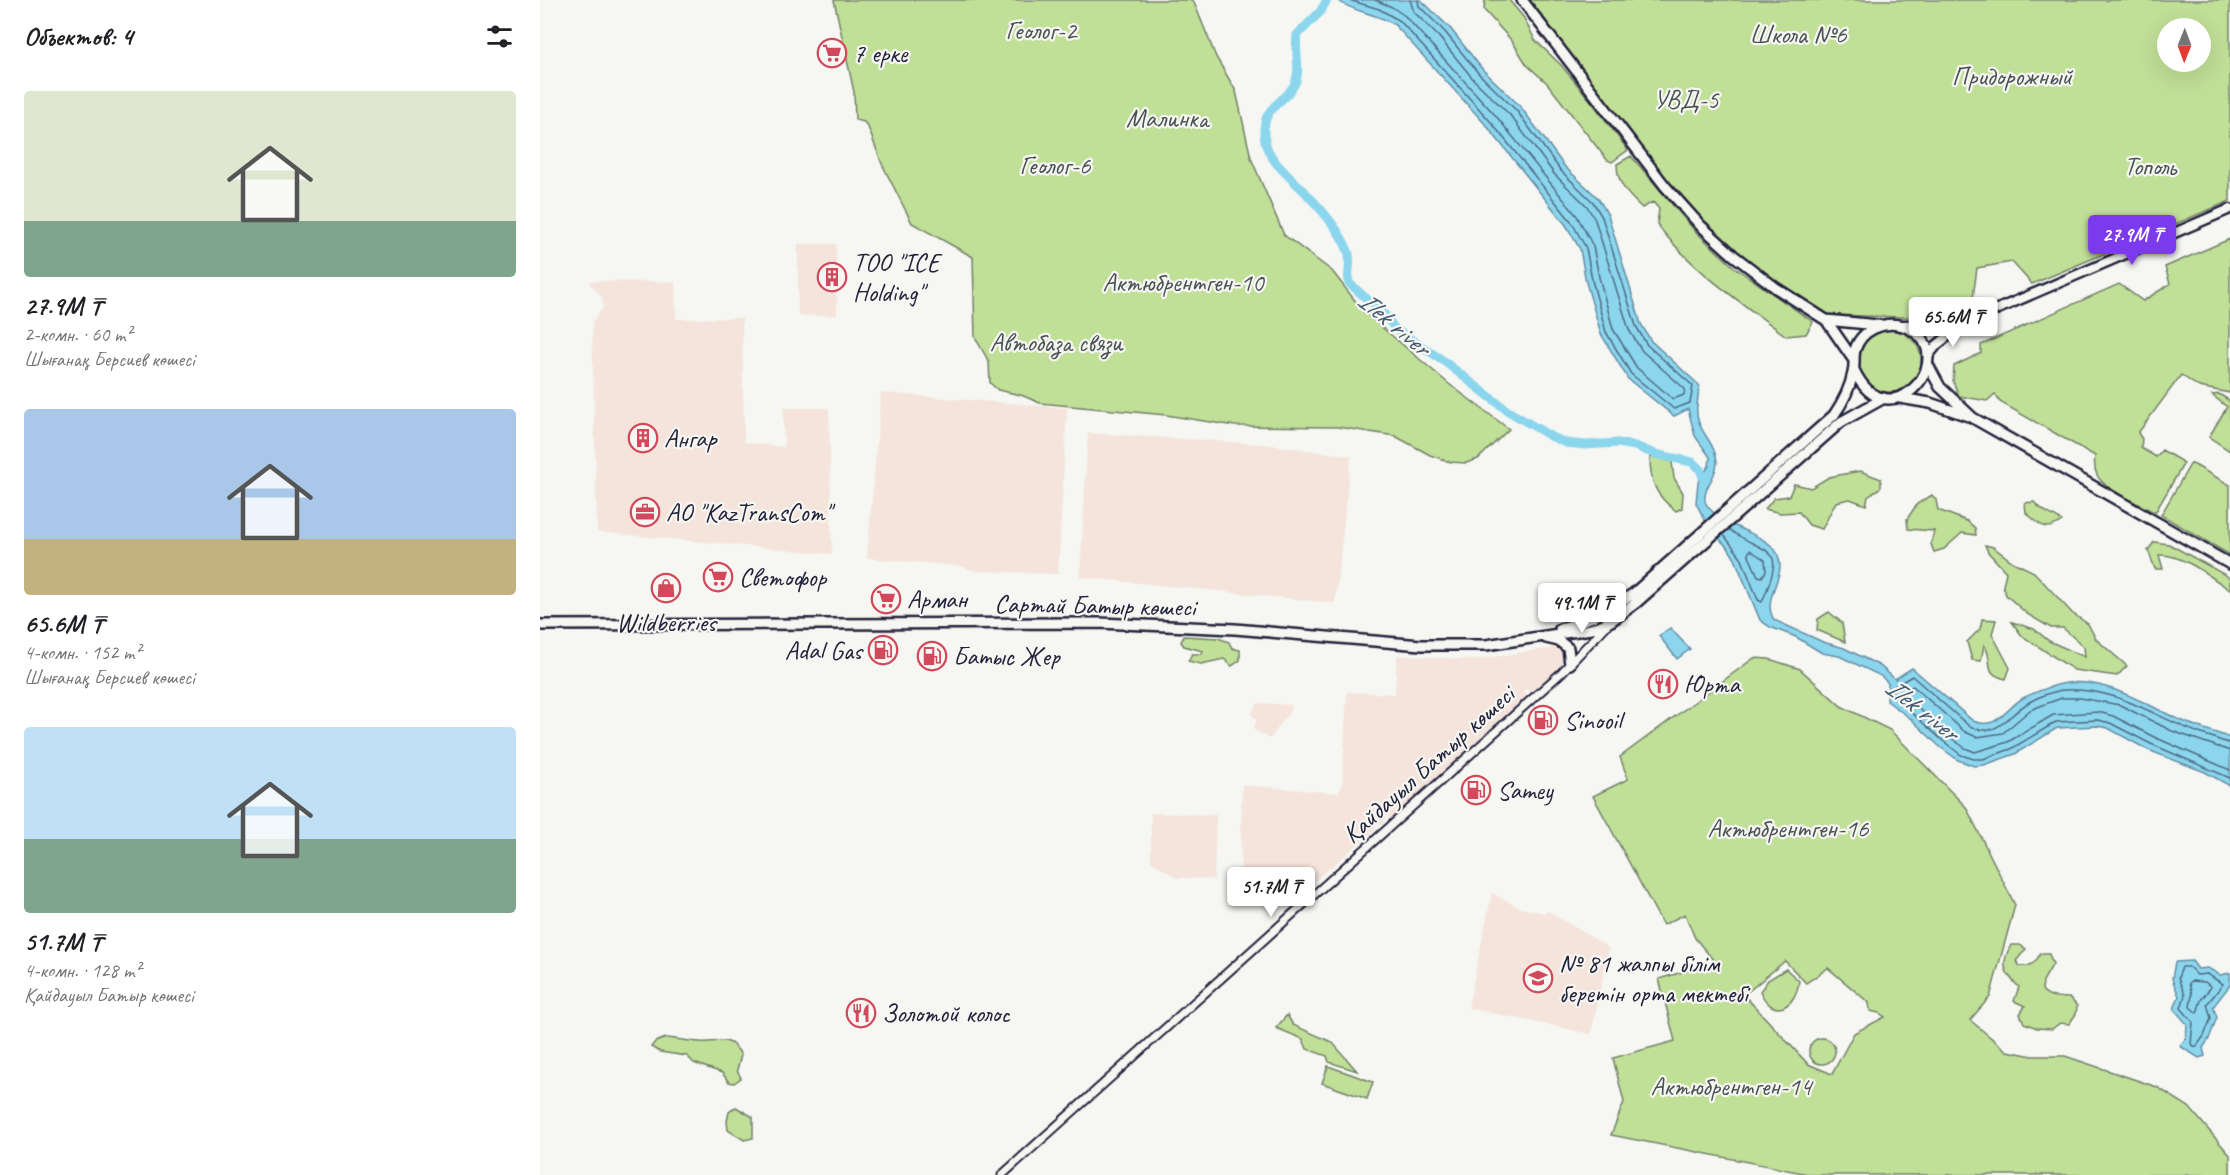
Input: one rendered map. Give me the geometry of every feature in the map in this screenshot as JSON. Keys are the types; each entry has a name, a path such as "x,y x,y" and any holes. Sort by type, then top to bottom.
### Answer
{"highway":[{"path":"1522,0 1665,186 1700,225 1768,282 1826,320 1853,359"},
{"path":"1826,320 1901,325 1919,337 1944,392 1973,418"},
{"path":"1791,460 1834,415 1843,402 1854,370 1853,359 1861,338 1880,325"},
{"path":"1899,398 1918,386 1928,361"},
{"path":"1854,370 1871,393 1884,398 1930,403 1973,418 2230,564"},
{"path":"1540,637 1595,616 1633,594 1680,558 1791,460 1841,422 1884,398"},
{"path":"1540,637 1591,629 1611,621 1637,602 1680,558"},
{"name":"Сартай Батыр көшесі","path":"540,625 1099,623 1235,629 1421,645 1486,645 1540,637"},
{"path":"1540,637 1564,644 1570,653 1570,664"}],"main road":[{"path":"1928,361 1937,345 1963,324 2230,209"},
{"path":"1901,325 1963,324"}],"street":[{"name":"Қайдауыл Батыр көшесі","path":"1002,1175 1570,664 1633,594"}],"shaded area":[{"name":"ТОО \"ICE Holding\"","path":"798,244 836,244 837,315 798,316"},
{"path":"590,281 675,282 676,319 742,318 744,442 784,447 783,408 829,408 832,554 597,532 592,322 603,308 602,297"},
{"path":"881,393 1067,408 1058,574 975,571 961,566 867,558"},
{"path":"1088,433 1263,444 1351,456 1335,603 1080,577"},
{"path":"1558,647 1566,657 1558,670 1531,693 1527,689 1524,690 1526,697 1392,818 1386,817 1382,825 1376,823 1375,830 1312,883 1240,890 1242,785 1338,793 1342,787 1347,692 1395,694 1397,655 1474,660"},
{"path":"1258,703 1291,705 1291,709 1270,739 1253,729 1257,720 1251,714"},
{"path":"1151,813 1216,815 1214,879 1177,878 1151,861"},
{"name":"№ 81 жалпы білім беретін орта мектебі","path":"1492,893 1520,908 1546,913 1548,911 1609,948 1591,1034 1468,1008"}],"green space":[{"path":"834,0 1193,0 1216,57 1236,91 1251,158 1284,235 1332,271 1364,312 1449,384 1509,429 1478,459 1466,463 1450,462 1430,455 1395,436 1338,427 1235,426 1166,415 1040,403 1021,395 998,390 990,383 989,362 975,337 973,257 912,223 882,164 868,127 864,122 855,120 854,92"},
{"path":"1485,0 1509,0 1524,18 1535,40 1561,65 1628,150 1612,162 1607,160 1547,83 1527,65 1512,41 1484,10"},
{"path":"1530,0 2230,0 2230,201 2032,284 2012,262 1977,268 1971,313 1965,316 1828,315 1779,283 1735,250 1668,182"},
{"path":"1631,156 1695,231 1734,267 1813,322 1806,334 1786,336 1701,271 1670,241 1657,224 1659,209 1653,202 1642,208 1621,183 1617,164"},
{"path":"2230,239 2230,393 2199,387 2181,375 2138,433 2142,439 2141,448 2156,457 2162,450 2184,463 2156,511 2130,500 2106,485 2096,473 2095,456 2000,402 1995,394 1987,401 1959,396 1953,381 1954,366 1981,353 1981,345 2119,284 2143,301 2170,284 2165,267"},
{"path":"1890,330 1907,335 1912,339 1916,344 1921,361 1916,378 1912,383 1907,387 1890,392 1873,387 1868,383 1864,378 1859,361 1864,344 1868,339 1873,335"},
{"path":"2219,394 2230,401 2230,451 2209,437 2227,407 2212,395"},
{"path":"1650,457 1672,462 1674,478 1683,493 1682,508 1676,511 1659,494 1651,474"},
{"path":"2191,463 2230,485 2230,555 2161,515"},
{"path":"1860,471 1881,479 1881,487 1868,497 1866,505 1850,499 1836,502 1822,529 1809,525 1799,512 1780,513 1765,509 1774,498 1789,496 1794,484 1811,488 1829,477"},
{"path":"1932,495 1936,500 1938,510 1967,521 1975,528 1976,535 1962,533 1944,549 1934,552 1931,544 1934,531 1908,529 1907,519 1917,504"},
{"path":"2034,502 2044,511 2062,521 2047,527 2040,524 2026,513 2025,503"},
{"path":"2154,542 2169,544 2227,576 2230,579 2230,590 2178,558 2159,555 2163,569 2155,569 2148,550"},
{"path":"1985,545 1993,547 2013,562 2034,572 2072,613 2088,624 2096,639 2127,666 2117,676 2074,670 2022,636 2012,622 2034,629 2049,641 2085,657 2084,647 2063,628 2051,628 2027,614 2006,595 2003,586 2006,572 1988,552"},
{"path":"1829,612 1842,623 1845,642 1817,630 1818,619"},
{"path":"1982,619 1996,620 1992,634 2010,668 2006,679 1998,677 1991,670 1984,645 1981,661 1972,660 1967,642 1980,629"},
{"path":"1184,636 1218,638 1229,642 1232,648 1240,650 1240,660 1232,666 1224,659 1201,664 1188,661 1192,654 1202,654 1203,651 1184,646 1181,642"},
{"path":"1754,658 1769,659 1800,669 1841,706 1890,730 1966,807 2015,905 1990,997 1970,1020 2007,1051 2033,1056 2065,1056 2157,1087 2189,1107 2230,1155 2230,1175 1813,1175 1611,1135 1624,1102 1613,1058 1675,1041 1659,979 1715,962 1695,938 1685,914 1663,925 1593,796 1628,779 1620,757","holes":["1785,961 1806,983 1828,968 1869,1003 1870,1011 1885,1017 1854,1033 1832,1074 1808,1064 1744,995"]},
{"path":"2011,945 2020,945 2026,949 2016,961 2020,966 2032,964 2040,954 2049,954 2053,964 2043,981 2042,990 2051,996 2070,998 2077,1006 2076,1014 2069,1024 2060,1023 2052,1029 2037,1028 2024,1023 2020,1014 2025,1006 2014,1001 2019,987 2005,968"},
{"path":"1786,969 1799,981 1797,990 1789,1004 1777,1008 1765,1000 1760,991 1768,980"},
{"path":"1287,1015 1293,1025 1332,1042 1357,1071 1329,1062 1327,1056 1307,1049 1303,1039 1276,1028"},
{"path":"666,1038 700,1042 723,1041 732,1044 741,1055 737,1070 741,1078 734,1083 729,1082 722,1073 694,1063 687,1056 660,1052 651,1047 655,1042"},
{"path":"1822,1038 1831,1042 1835,1051 1831,1060 1822,1064 1813,1060 1809,1051 1813,1042"},
{"path":"1328,1066 1373,1082 1367,1099 1322,1083"},
{"path":"736,1107 753,1117 753,1138 744,1140 728,1130 729,1112"}],"water":[{"path":"1337,0 1421,0 1450,28 1483,70 1520,106 1565,167 1598,198 1608,215 1641,324 1651,341 1699,385 1698,418 1717,462 1706,491 1705,502 1721,518 1763,540 1777,553 1780,570 1770,603 1774,620 1823,642 1844,648 1880,666 1895,679 1912,668 1973,721 1981,723 1995,721 2023,698 2057,685 2089,683 2120,692 2184,722 2230,738 2230,786 2205,772 2148,750 2108,728 2097,726 2057,728 2015,754 1984,765 1974,766 1958,760 1939,746 1911,719 1887,701 1888,683 1881,676 1839,656 1822,653 1796,637 1770,627 1760,620 1735,559 1729,549 1709,528 1696,503 1698,482 1709,466 1710,457 1695,436 1688,409 1674,416 1628,379 1601,334 1586,282 1580,249 1566,225 1486,125 1395,25 1351,8"},
{"path":"1670,628 1690,649 1677,659 1659,636"},
{"path":"2192,961 2198,969 2208,968 2220,975 2230,973 2230,985 2213,1007 2217,1017 2203,1048 2205,1056 2199,1058 2180,1046 2186,1039 2187,1024 2174,1009 2179,996 2172,979 2175,962"}],"waterway":[{"name":"Ilek river","path":"1327,0 1320,12 1297,35 1296,79 1290,92 1270,111 1264,134 1265,143 1272,158 1322,210 1344,242 1350,263 1349,283 1385,315 1395,329 1441,359 1508,411 1550,436 1566,443 1585,445 1618,443 1635,446 1655,454 1692,462 1700,469 1704,480"}],"place":[{"name":"7 ерке","path":"832,53"},
{"name":"ТОО \"ICE Holding\"","path":"832,277"},
{"name":"Ангар","path":"643,438"},
{"name":"АО \"KazTransCom\"","path":"645,512"},
{"name":"Светофор","path":"718,577"},
{"name":"Wildberries","path":"666,588"},
{"name":"Арман","path":"886,599"},
{"name":"Adal Gas","path":"883,650"},
{"name":"Батыс Жер","path":"932,656"},
{"name":"Юрта","path":"1663,684"},
{"name":"Sinooil","path":"1543,720"},
{"name":"Samey","path":"1476,790"},
{"name":"№ 81 жалпы білім беретін орта мектебі","path":"1538,978"},
{"name":"Золотой колос","path":"861,1013"}],"park label":[{"name":"Геолог-2","path":"1041,30"},
{"name":"Школа №6","path":"1798,34"},
{"name":"Придорожный","path":"2012,76"},
{"name":"УВД-5","path":"1686,99"},
{"name":"Малинка","path":"1167,118"},
{"name":"Геолог-6","path":"1055,165"},
{"name":"Тополь","path":"2150,166"},
{"name":"Актюбрентген-10","path":"1183,282"},
{"name":"Автобаза связи","path":"1056,342"},
{"name":"Актюбрентген-16","path":"1788,828"},
{"name":"Актюбрентген-14","path":"1731,1086"}]}
